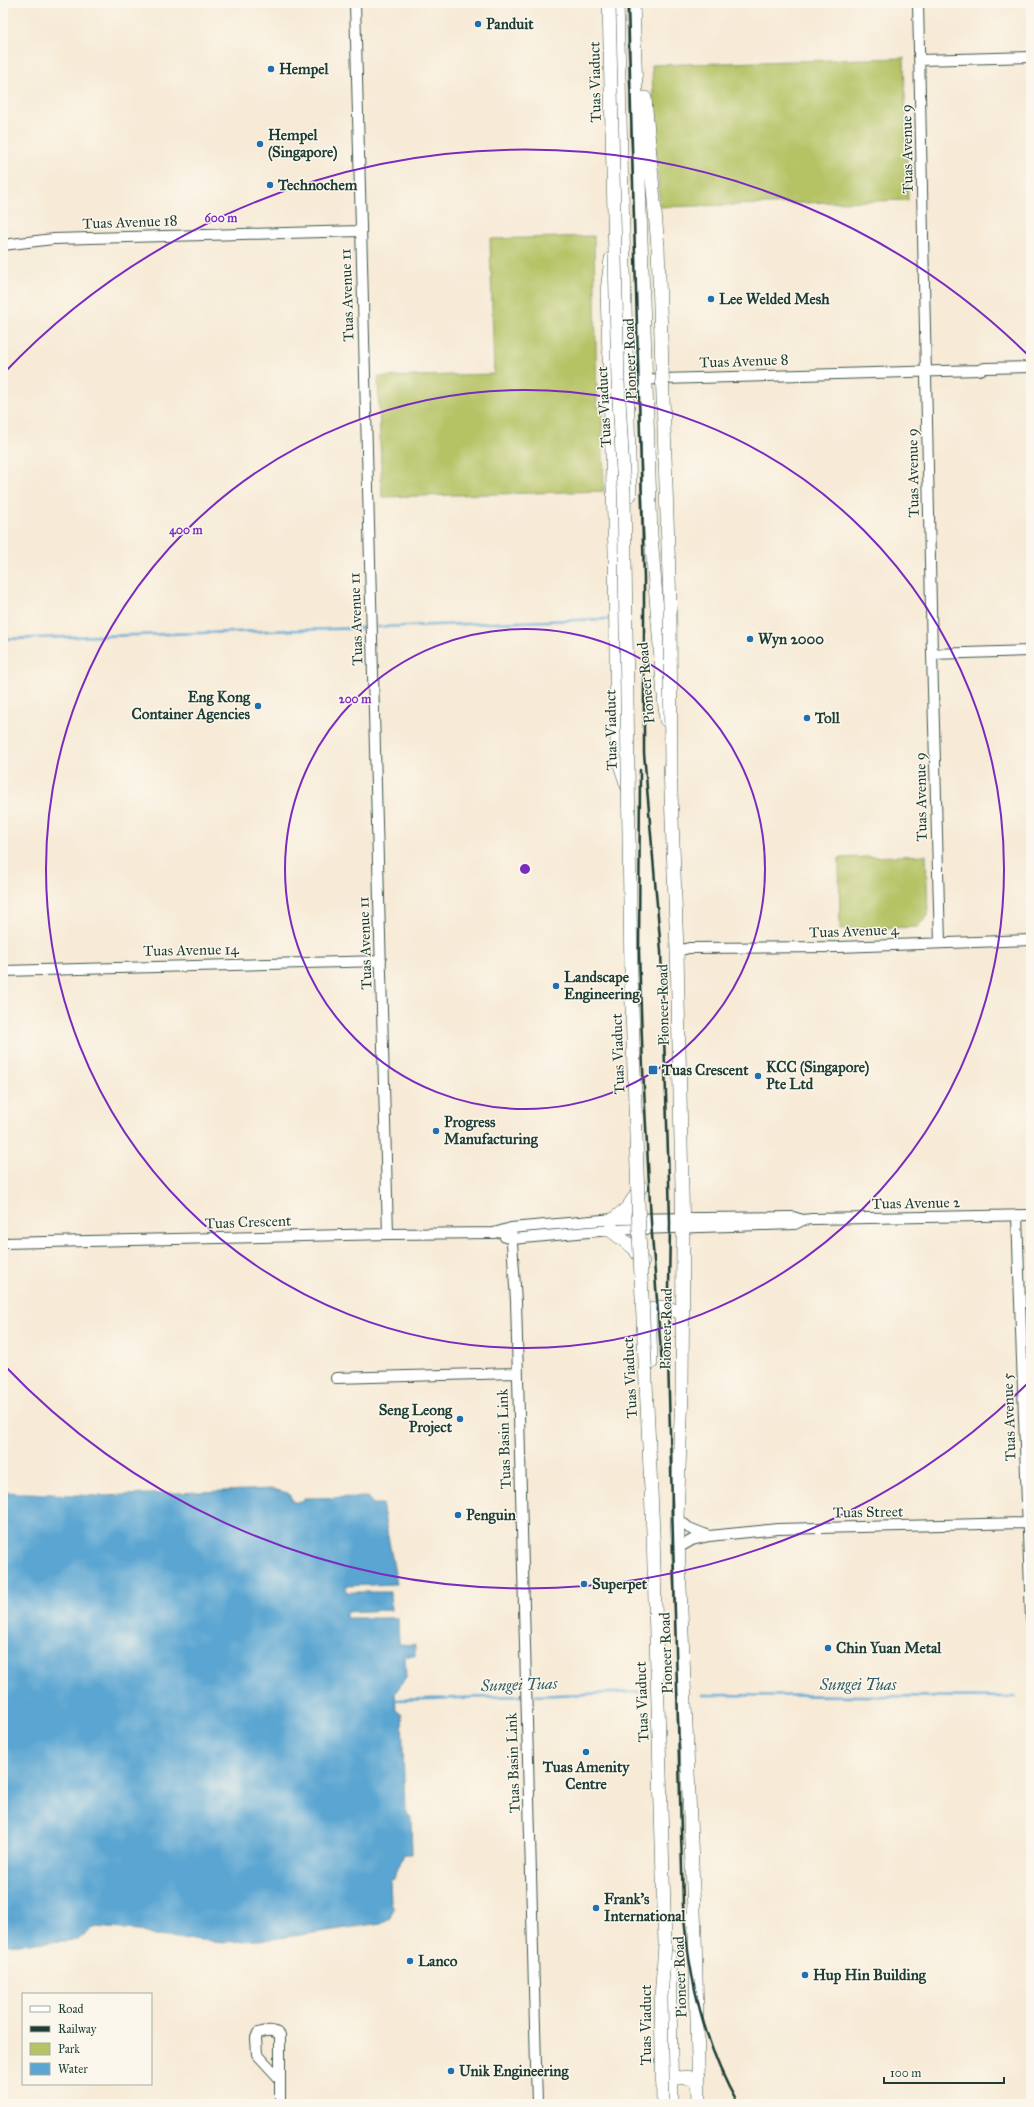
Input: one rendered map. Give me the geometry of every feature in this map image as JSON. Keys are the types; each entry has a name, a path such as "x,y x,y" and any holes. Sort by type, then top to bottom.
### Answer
{"main road":[{"name":"Tuas Viaduct","path":"609,3 618,381 624,490 631,974 639,1225 653,1532 665,1945 661,1998 663,2104"},
{"name":"Pioneer Road","path":"617,3 624,186 634,781 634,950 642,1184 658,1532 667,1825 672,2104"},
{"name":"Pioneer Road","path":"633,3 651,535 660,663 671,776 678,952 683,1223 682,1393 677,1518 699,2104"},
{"path":"638,3 640,61 649,140 658,247 670,606 671,776"},
{"path":"624,186 615,227 607,291 615,552 617,755 628,789"},
{"path":"642,1184 628,1207 612,1225 634,1248 646,1267"},
{"path":"649,1312 656,1307 664,1307 682,1314"},
{"path":"671,2075 679,2078 699,2076"}],"street":[{"name":"Tuas Avenue 11","path":"354,3 388,1234"},
{"name":"Tuas Avenue 9","path":"918,3 932,654 940,943"},
{"path":"920,60 1031,57"},
{"name":"Tuas Avenue 18","path":"3,244 53,239 360,231"},
{"name":"Tuas Avenue 18","path":"3,240 22,242"},
{"name":"Tuas Avenue 8","path":"627,380 861,372 926,368 979,370 985,368 1031,367"},
{"path":"932,654 1031,651"},
{"name":"Tuas Avenue 4","path":"678,952 689,948 839,947 1031,940"},
{"name":"Tuas Avenue 14","path":"3,971 381,961"},
{"name":"Tuas Avenue 2","path":"683,1223 794,1217 803,1220 1031,1214"},
{"name":"Tuas Avenue 5","path":"1017,1215 1031,1619"},
{"name":"Tuas Crescent","path":"3,1244 388,1234 494,1233 511,1228 683,1223"},
{"name":"Tuas Crescent","path":"494,1233 512,1239 612,1225"},
{"name":"Tuas Basin Link","path":"511,1228 516,1298 537,2104"},
{"name":"Tuas Basin Link","path":"336,1378 517,1372"},
{"name":"Tuas Street","path":"677,1518 689,1528 709,1536"},
{"name":"Tuas Street","path":"678,1548 692,1540 709,1536 778,1529 1028,1523"},
{"path":"280,2079 280,2104"}],"green space":[{"path":"904,58 908,200 660,207 654,125 652,65"},
{"path":"594,236 597,407 602,407 604,491 382,497 378,377 494,374 490,239"},
{"path":"926,855 928,916 917,927 840,929 839,858"}],"water":[{"path":"273,1489 288,1493 294,1502 303,1502 304,1498 367,1497 373,1504 382,1504 397,1584 346,1586 346,1592 390,1592 391,1610 346,1612 346,1618 398,1618 399,1644 415,1645 415,1656 405,1656 406,1677 395,1693 396,1710 402,1715 405,1810 411,1818 412,1854 404,1854 394,1878 390,1880 391,1902 394,1908 390,1918 381,1923 273,1939 225,1942 155,1936 138,1930 93,1927 78,1940 3,1945 3,1492 99,1496"}],"waterway":[{"path":"378,627 608,619"},
{"path":"3,639 364,628"},
{"name":"Sungei Tuas","path":"529,1696 643,1692"},
{"name":"Sungei Tuas","path":"702,1695 1015,1697"},
{"name":"Sungei Tuas","path":"396,1700 524,1696"}],"railway":[{"path":"628,3 644,578 644,753 661,951 669,1181 670,1223 668,1358 683,1905 685,1931 693,1983 699,2008 715,2057 738,2104"},
{"path":"640,770 639,952 643,1069 651,1222 662,1365"}],"place":[{"name":"Panduit","path":"478,24"},
{"name":"Hempel","path":"271,69"},
{"name":"Hempel (Singapore)","path":"260,144"},
{"name":"Technochem","path":"270,185"},
{"name":"Lee Welded Mesh","path":"711,299"},
{"name":"Wyn 2000","path":"750,639"},
{"name":"Eng Kong Container Agencies","path":"258,706"},
{"name":"Toll","path":"807,718"},
{"name":"Landscape Engineering","path":"556,986"},
{"name":"Tuas Crescent","path":"653,1070"},
{"name":"KCC (Singapore) Pte Ltd","path":"758,1076"},
{"name":"Progress Manufacturing","path":"436,1131"},
{"name":"Seng Leong Project","path":"460,1419"},
{"name":"Penguin","path":"458,1515"},
{"name":"Superpet","path":"584,1584"},
{"name":"Chin Yuan Metal","path":"828,1648"},
{"name":"Tuas Amenity Centre","path":"586,1752"},
{"name":"Frank's International","path":"596,1908"},
{"name":"Lanco","path":"410,1961"},
{"name":"Hup Hin Building","path":"805,1975"},
{"name":"Unik Engineering","path":"451,2071"}]}
